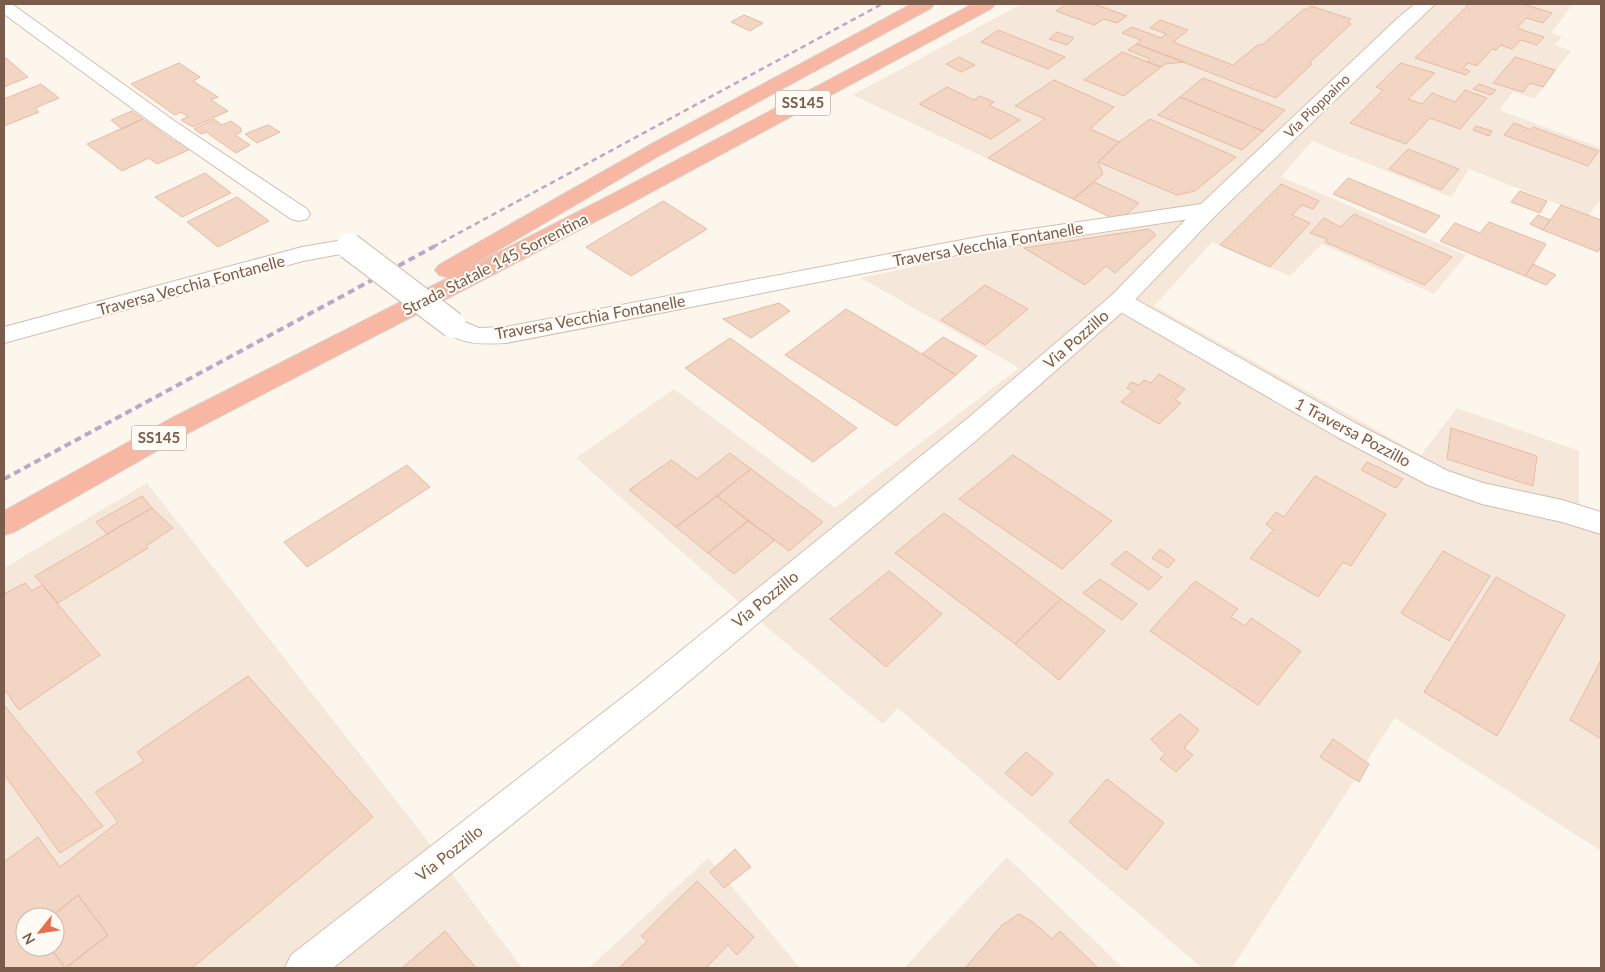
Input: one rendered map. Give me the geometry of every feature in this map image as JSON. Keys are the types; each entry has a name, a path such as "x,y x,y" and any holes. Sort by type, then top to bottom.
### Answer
{"highway":[{"path":"316,356 471,255 655,150 924,4"},
{"name":"Strada Statale 145 Sorrentina","path":"4,524 179,426 619,200 986,4"}],"street":[{"name":"Via Pioppaino","path":"1208,210 1426,4"},
{"path":"4,6 166,124 299,214"},
{"name":"Via Pozzillo","path":"304,968 652,693 977,425 1120,301 1208,210"},
{"name":"Traversa Vecchia Fontanelle","path":"4,335 302,254 348,246 454,325 476,336 506,334 983,243 1208,210"},
{"name":"1 Traversa Pozzillo","path":"1120,301 1348,432 1438,478 1482,493 1562,510 1601,523"}],"shaded area":[{"path":"1021,4 1573,4 1551,33 1562,37 1555,45 1571,51 1534,99 1513,92 1499,110 1601,148 1601,199 1588,216 1469,169 1451,197 1312,141 1281,177 1466,255 1434,294 1322,244 1290,276 1212,242 1154,306 1421,455 1457,408 1579,451 1579,507 1601,514 1601,851 1395,718 1232,968 1202,968 898,708 883,724 769,629 576,458 674,389 835,508 1019,368 861,278 1009,246 1121,231 1112,218 853,95"},
{"path":"147,483 420,831 522,968 4,968 4,568"},
{"path":"1007,857 1123,968 904,968"},
{"path":"708,858 800,968 589,968"}],"building":[{"path":"1066,4 1094,4 1127,16 1117,23 1104,19 1094,25 1056,11"},
{"path":"1469,4 1523,4 1552,13 1543,23 1526,18 1517,28 1544,37 1537,45 1521,40 1512,49 1501,45 1496,50 1492,49 1477,66 1468,63 1463,68 1470,71 1466,75 1415,58"},
{"path":"1311,6 1351,19 1348,22 1351,24 1309,63 1312,64 1276,98 1136,44 1141,40 1122,33 1132,27 1161,38 1167,34 1150,28 1160,20 1188,30 1173,42 1233,65 1259,44 1262,45 1304,9 1306,10"},
{"path":"744,15 763,23 750,31 731,22"},
{"path":"998,30 1065,57 1048,69 981,42"},
{"path":"1057,32 1074,38 1067,45 1049,39"},
{"path":"1136,44 1185,62 1165,64 1161,67 1147,62 1150,59 1128,50"},
{"path":"1122,52 1161,67 1124,96 1084,80"},
{"path":"959,57 975,65 961,72 946,64"},
{"path":"1515,57 1555,70 1543,87 1530,83 1523,92 1493,83"},
{"path":"6,58 28,77 4,87 4,59"},
{"path":"179,63 200,77 193,81 218,97 211,100 228,111 193,127 181,120 188,117 181,112 175,115 131,84"},
{"path":"1401,63 1435,73 1408,99 1422,104 1432,93 1455,102 1465,90 1487,98 1460,129 1430,118 1406,144 1350,123 1383,90 1376,87"},
{"path":"1203,78 1285,110 1263,131 1180,97"},
{"path":"1054,80 1114,107 1090,129 1119,142 1098,162 1103,174 1073,199 988,158 1045,119 1015,106"},
{"path":"41,84 59,98 35,108 39,112 4,126 4,99"},
{"path":"1479,84 1496,90 1491,95 1473,89"},
{"path":"947,87 974,100 980,96 994,102 989,105 1020,120 991,139 919,104"},
{"path":"1180,97 1263,131 1242,150 1158,115"},
{"path":"132,111 143,119 122,129 111,120"},
{"path":"143,119 175,142 183,140 193,148 157,164 149,158 122,171 87,144"},
{"path":"214,119 222,125 231,121 241,128 241,132 235,135 250,145 236,153 206,132 201,134 194,129"},
{"path":"1150,119 1236,157 1195,191 1177,195 1098,162 1119,142"},
{"path":"1514,123 1531,130 1533,127 1599,151 1588,166 1504,135"},
{"path":"268,125 280,132 257,143 245,134"},
{"path":"1476,126 1492,131 1489,136 1473,130"},
{"path":"1408,149 1459,169 1441,190 1389,169"},
{"path":"205,173 231,193 182,217 155,197"},
{"path":"1348,178 1440,216 1425,233 1333,194"},
{"path":"1094,182 1139,203 1125,216 1112,218 1073,199"},
{"path":"1281,184 1319,201 1313,209 1302,205 1292,215 1310,223 1270,267 1220,245"},
{"path":"1520,191 1547,201 1540,213 1511,202"},
{"path":"237,197 269,221 218,247 187,222"},
{"path":"663,201 707,229 631,276 586,247"},
{"path":"1561,205 1601,220 1601,246 1598,252 1543,230"},
{"path":"1354,214 1452,257 1425,285 1325,242 1327,239 1310,233 1324,218 1340,227"},
{"path":"1538,215 1550,220 1543,230 1530,224"},
{"path":"1489,222 1546,244 1525,276 1440,241 1455,223 1480,233"},
{"path":"1149,229 1156,235 1115,273 1106,266 1085,285 1024,248"},
{"path":"1533,264 1556,275 1546,285 1525,276"},
{"path":"985,285 1028,309 985,345 941,320"},
{"path":"779,303 790,311 751,338 723,319"},
{"path":"846,309 956,375 896,426 785,355"},
{"path":"943,337 977,356 956,375 922,354"},
{"path":"730,338 857,428 813,462 685,368"},
{"path":"1159,374 1185,389 1175,400 1181,403 1159,424 1121,402 1133,391 1127,388 1131,382 1139,385 1144,380 1151,383"},
{"path":"1451,428 1537,456 1533,486 1447,459"},
{"path":"730,453 751,469 676,527 629,490 671,460 697,479"},
{"path":"1013,455 1112,521 1062,569 959,499"},
{"path":"1367,462 1403,479 1396,488 1361,470"},
{"path":"407,465 430,487 307,567 284,542"},
{"path":"751,469 823,522 789,551 717,496"},
{"path":"1315,476 1386,514 1351,566 1343,562 1318,597 1250,558 1273,530 1266,524 1276,512 1284,517"},
{"path":"142,496 152,508 107,534 96,522"},
{"path":"717,496 748,521 708,553 676,527"},
{"path":"152,508 173,528 146,546 148,548 58,603 35,576"},
{"path":"944,513 1061,599 1015,644 895,553"},
{"path":"748,521 775,540 734,574 708,553"},
{"path":"1160,549 1175,560 1168,568 1152,558"},
{"path":"1126,551 1162,577 1149,590 1111,564"},
{"path":"1443,551 1490,576 1449,641 1401,613"},
{"path":"889,571 942,614 886,667 830,619"},
{"path":"1496,577 1565,615 1497,736 1424,692"},
{"path":"1100,579 1137,604 1122,620 1083,593"},
{"path":"1195,581 1238,609 1231,617 1245,626 1251,618 1301,651 1258,705 1150,631"},
{"path":"25,583 32,591 42,585 100,655 19,710 4,689 4,594"},
{"path":"1061,599 1105,631 1059,680 1015,644"},
{"path":"1601,660 1601,739 1570,720"},
{"path":"248,676 373,817 192,968 66,968 108,935 78,895 63,907 15,907 15,957 57,957 65,968 4,968 4,862 38,837 60,867 118,822 95,792 144,761 137,752"},
{"path":"4,705 103,826 60,853 4,774"},
{"path":"1180,714 1199,730 1184,748 1193,755 1176,772 1160,759 1165,754 1151,739"},
{"path":"1333,739 1369,764 1359,782 1320,757"},
{"path":"1026,752 1053,774 1032,796 1005,773"},
{"path":"1107,779 1164,823 1126,870 1069,822"},
{"path":"735,849 751,867 724,888 710,872"},
{"path":"697,881 754,937 737,955 728,945 706,968 619,968 647,941 641,936"},
{"path":"78,895 108,935 65,968 57,957 65,957 65,907 63,907"},
{"path":"1019,914 1033,922 1052,939 1060,931 1098,968 965,968 1002,925"},
{"path":"445,931 476,968 402,968"}],"railway":[{"path":"433,247 882,4"},
{"path":"4,479 435,246"}]}
